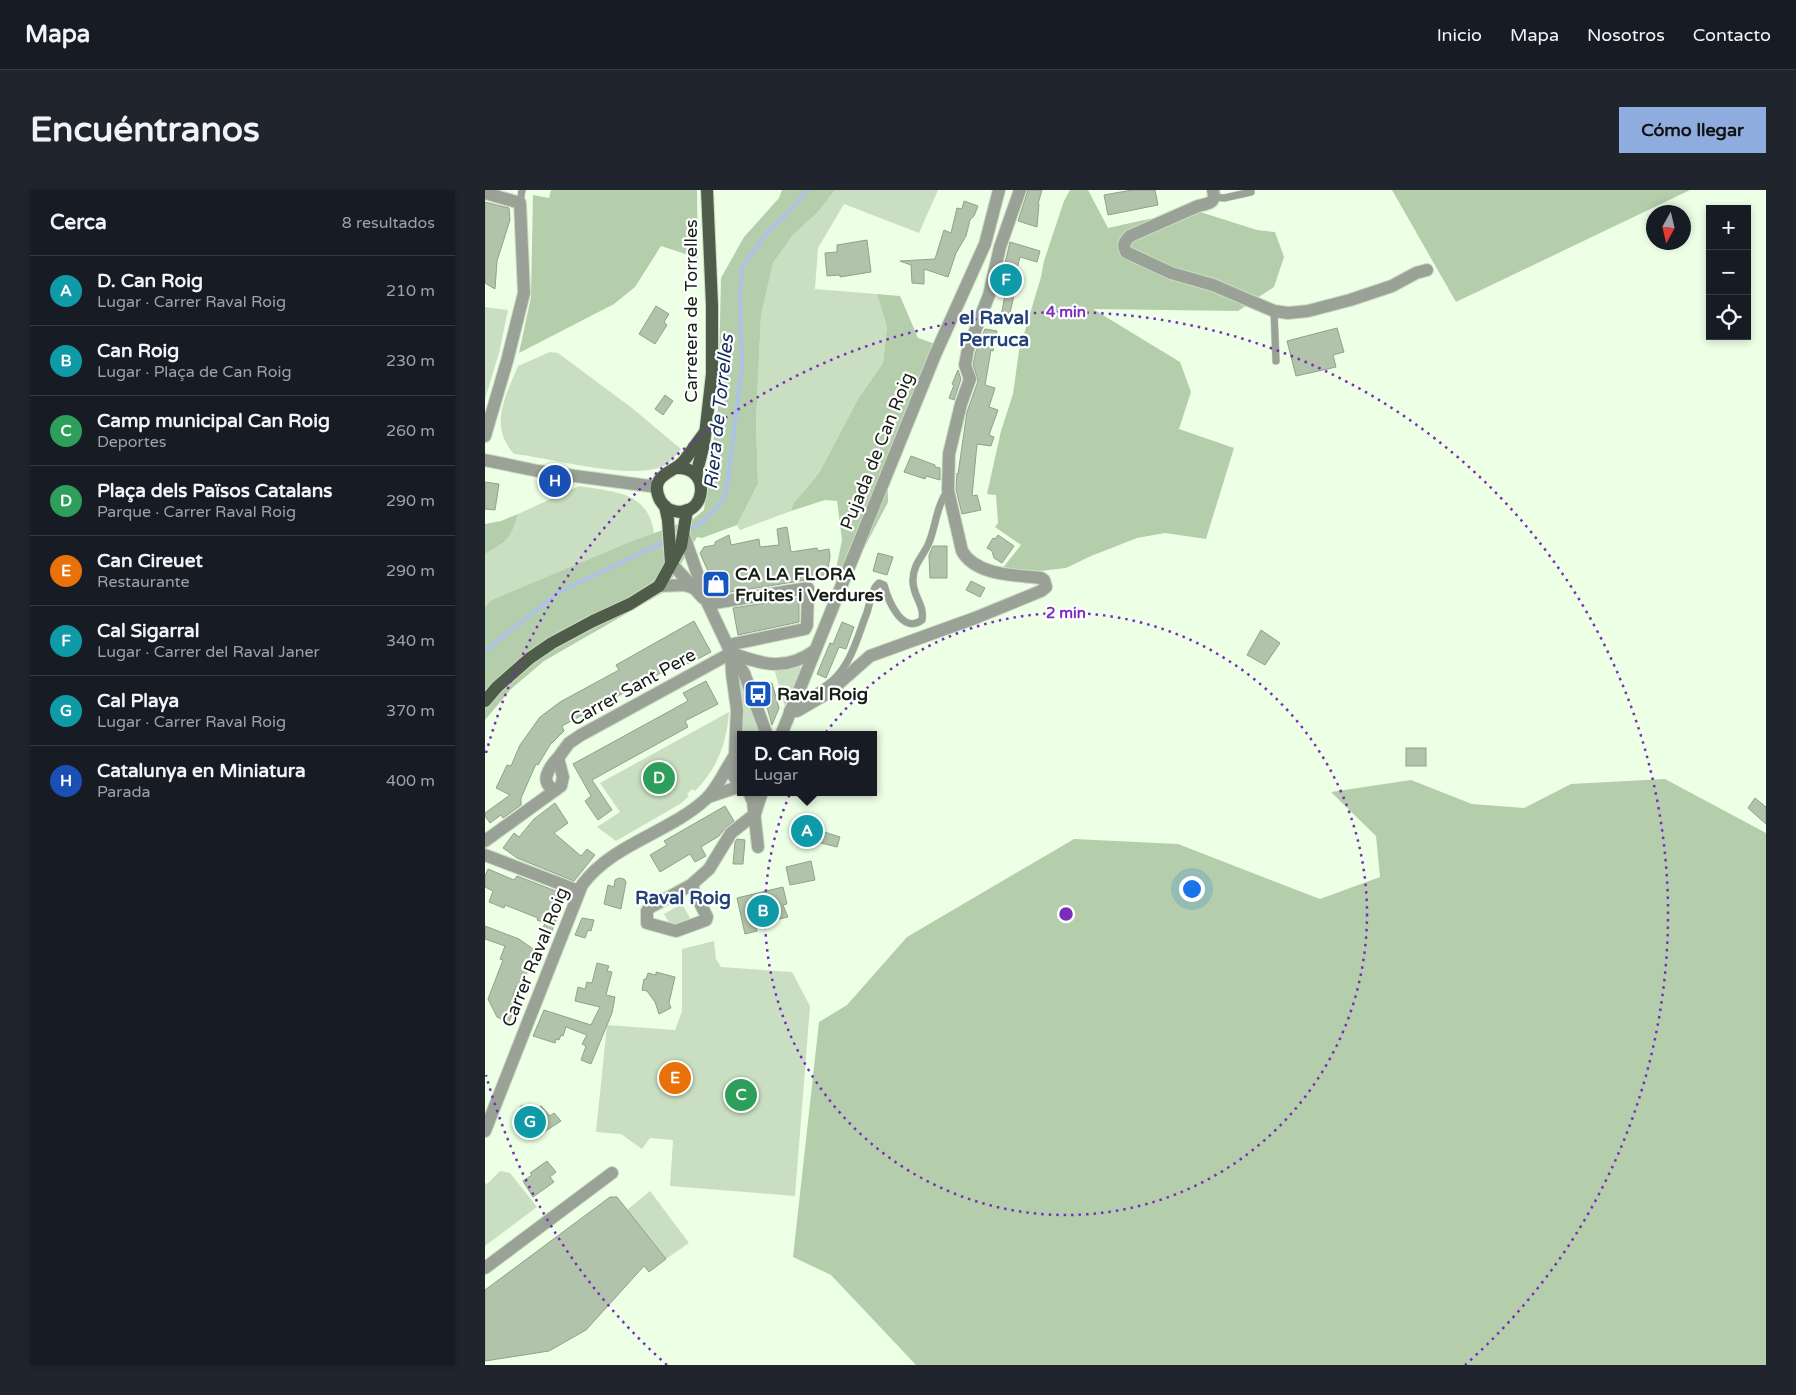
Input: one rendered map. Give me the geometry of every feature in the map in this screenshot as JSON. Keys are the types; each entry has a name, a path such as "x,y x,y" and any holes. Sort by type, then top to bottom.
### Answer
{"main road":[{"name":"Carretera de Torrelles","path":"659,586 681,546 687,510 698,502 701,493 701,483 696,475 705,444 711,395 713,340 709,191"},
{"name":"Carretera de Torrelles","path":"657,487 665,473 682,463 706,430"},
{"path":"676,468 687,469 696,475"},
{"path":"657,487 659,497 665,506 668,520 671,563"},
{"path":"665,506 673,511 687,510"},
{"path":"485,701 497,687 529,658 585,626 630,604 659,586"}],"street":[{"name":"Pujada de Can Roig","path":"782,730 935,355 985,244 999,190"},
{"path":"791,709 797,711 827,692 870,656 975,618 1045,588 1046,585 1041,578 1005,575 990,571 964,556 948,490 949,454 969,379 965,365 968,349 989,295 1000,247 1020,190"},
{"path":"485,193 520,203 524,293 485,436"},
{"path":"1213,193 1213,200 1209,203 1130,236 1124,243 1123,248 1131,255 1171,273 1213,285 1274,311 1296,312 1319,308 1392,286 1416,273 1427,270"},
{"path":"485,460 537,471 657,487"},
{"path":"683,533 708,604 730,649 744,672 767,731"},
{"path":"671,563 708,604"},
{"path":"659,586 685,585 694,588"},
{"name":"Carrer Sant Pere","path":"485,841 561,786 563,781 558,758 569,743 730,649 805,629 807,625 807,588 708,604"},
{"path":"730,649 755,662 771,665 802,660 814,651"},
{"path":"730,649 737,710 736,754 732,774 737,781"},
{"name":"Carrer Raval Roig","path":"708,797 736,754"},
{"name":"Carrer Raval Roig","path":"485,1131 579,891 593,872 605,862 683,815 708,797 737,787"},
{"path":"751,796 755,814 758,847"},
{"path":"691,885 707,917 706,920 676,931 647,923 647,911 649,908 691,885 709,869 731,833 755,814 761,796"},
{"path":"485,855 579,891"},
{"path":"485,1268 612,1173"}],"lane":[{"path":"520,203 522,190"},
{"path":"1213,193 1225,198 1251,192"},
{"path":"1274,311 1276,361"},
{"path":"791,709 833,679 842,668 857,640 875,587 879,583 884,585 890,601 900,618 906,623 914,624 922,620 923,612 913,588 913,575 918,561 928,544 942,499 948,490"}],"green space":[{"path":"551,190 697,190 698,258 661,246 635,287 614,304 519,353 531,297 533,195 549,198"},
{"path":"782,190 835,190 818,212 793,235 773,263 761,316 756,423 758,484 737,525 702,538 697,537 664,592 544,661 511,689 485,720 485,607 490,601 635,540 693,519 704,510 718,408 721,278 744,237 779,198"},
{"path":"835,190 938,190 919,233 844,204 818,248 815,289 877,294 887,327 883,363 858,399 819,473 793,504 791,511 740,530 737,525 758,484 756,423 761,316 773,263 793,235 818,212"},
{"path":"1070,190 1088,190 1108,228 1197,211 1257,230 1275,232 1284,257 1274,287 1238,311 1093,309 1180,362 1191,392 1179,429 1234,448 1206,539 1165,533 1137,538 1066,568 1040,571 1002,569 1021,545 995,527 998,523 996,495 987,494 1001,431 1013,394 1019,351 1044,261 1064,201"},
{"path":"1392,190 1690,190 1659,205 1646,205 1646,211 1456,302"},
{"path":"877,294 900,296 918,338 941,346 888,483 888,502 843,589 834,579 842,540 837,501 825,500 791,511 793,504 819,473 858,399 883,363 887,327"},
{"path":"485,307 508,310 499,353 485,399"},
{"path":"550,352 558,353 632,408 681,449 664,466 647,470 629,471 589,467 514,454 506,443 502,432 502,410 505,399 518,366"},
{"path":"579,486 617,492 637,501 645,509 654,533 503,595 490,601 485,607 485,554 504,542 513,529 518,514"},
{"path":"518,514 513,529 504,542 485,554 485,524 501,521"},
{"path":"799,666 801,669 785,707 774,669"},
{"path":"740,670 759,731 742,731 739,690"},
{"path":"729,712 726,734 715,765 695,791 692,789 687,794 689,796 680,804 616,841 597,827 620,812 600,783"},
{"path":"1665,779 1766,833 1766,1365 916,1365 831,1275 793,1257 819,1022 847,1005 907,937 1074,839 1178,844 1320,899 1380,877 1376,836 1331,792 1411,780 1472,804 1524,808 1571,784"},
{"path":"682,904 690,918 672,928 664,914"},
{"path":"714,941 716,959 721,967 792,972 810,1006 795,1196 670,1186 673,1140 650,1138 642,1149 621,1134 596,1132 607,1025 675,1030 682,1011 682,949"},
{"path":"500,1171 510,1173 537,1207 485,1246 485,1183 487,1184"},
{"path":"650,1191 689,1243 666,1259 627,1210"}],"building":[{"path":"1028,190 1042,190 1038,204 1037,227 1018,221"},
{"path":"1132,190 1155,190 1158,205 1108,215 1104,195"},
{"path":"964,201 978,206 970,220 966,236 956,253 948,277 924,269 924,284 912,283 911,265 900,261 935,259 944,230 951,233 957,208 962,209"},
{"path":"485,202 509,208 510,220 497,261 495,289 485,283"},
{"path":"867,240 871,272 840,277 840,275 827,276 825,253 837,252 837,245"},
{"path":"1010,242 1040,251 1037,262 1020,257 1012,289 1015,290 1009,318 1001,316 1005,295 998,293"},
{"path":"656,306 669,314 664,322 667,325 655,344 639,334"},
{"path":"1337,328 1344,352 1333,355 1336,367 1296,376 1287,341"},
{"path":"985,329 997,331 993,351 991,350 985,385 995,388 989,407 998,410 989,435 994,437 991,446 977,444 972,496 977,495 981,510 962,514 956,489 957,473 967,412 978,381 973,364"},
{"path":"958,370 961,379 954,400 949,398"},
{"path":"665,395 673,401 663,415 655,409"},
{"path":"911,456 940,468 940,480 926,476 925,479 904,472"},
{"path":"485,482 499,484 495,510 485,509"},
{"path":"787,527 791,552 817,548 818,551 829,549 830,557 827,573 824,574 825,577 718,594 700,553 704,547 715,545 715,542 729,535 731,545 759,539 760,547 779,545 777,529"},
{"path":"998,535 1014,546 1002,563 994,558 992,551 987,548 993,538 995,539"},
{"path":"933,546 947,546 947,578 930,578 929,555"},
{"path":"878,553 893,557 887,575 873,571"},
{"path":"971,581 985,588 980,597 966,590"},
{"path":"799,598 799,622 738,635 733,608"},
{"path":"694,621 711,652 688,664 685,660 562,726 564,731 550,745 538,765 536,764 521,798 521,805 503,818 501,815 490,823 485,813 510,795 496,788 507,765 511,766 520,745 540,717 560,702 619,670 616,665"},
{"path":"842,622 854,627 846,649 839,647 826,678 817,674 830,643 833,644"},
{"path":"1261,630 1280,643 1265,665 1247,655"},
{"path":"706,681 718,704 685,721 688,727 592,780 612,810 598,820 585,801 591,796 573,764 688,701 683,693"},
{"path":"772,683 779,708 772,725 761,686"},
{"path":"1406,748 1426,748 1426,766 1406,766"},
{"path":"1755,798 1766,807 1766,824 1748,808"},
{"path":"555,803 568,823 554,833 581,856 587,849 595,855 574,881 517,858 503,848 514,833 519,837 534,819"},
{"path":"725,806 734,821 719,836 701,847 706,856 695,862 690,854 660,872 650,855 667,845 664,841"},
{"path":"807,821 813,823 818,830 840,837 837,847 793,836"},
{"path":"737,839 745,840 743,864 733,864 735,842"},
{"path":"811,861 815,880 790,885 786,867"},
{"path":"488,869 514,880 517,876 566,895 548,941 539,938 545,923 537,920 538,918 505,905 504,908 489,902 493,891 485,887 485,876"},
{"path":"619,878 624,879 626,882 621,909 604,904 608,885 614,887 615,880"},
{"path":"783,887 787,904 783,905 788,917 761,923 762,926 756,927 757,931 745,934 737,898"},
{"path":"582,918 594,920 591,931 588,930 585,938 575,935"},
{"path":"485,926 519,939 536,951 521,987 516,986 512,999 517,1002 509,1022 497,1017 488,999 503,960 500,959 505,946 485,939"},
{"path":"597,963 609,966 607,971 612,972 606,995 615,997 612,1013 591,1064 581,1060 586,1046 582,1044 587,1035 566,1027 563,1036 561,1035 559,1040 556,1039 555,1043 533,1036 544,1010 591,1025 600,1007 575,1001 578,987 585,989 587,982 592,983"},
{"path":"656,972 675,977 669,1003 671,1008 659,1014 655,1002 647,991 642,990 644,979 646,979 648,973 656,975"},
{"path":"522,1105 530,1112 533,1109 535,1111 541,1106 550,1116 554,1113 561,1121 538,1136 532,1128 530,1130 514,1114"},
{"path":"547,1161 556,1172 550,1177 554,1182 533,1197 523,1181 532,1175 530,1173"},
{"path":"610,1197 617,1197 666,1259 649,1272 644,1266 586,1330 549,1351 485,1361 485,1290"}],"waterway":[{"name":"Riera de Torrelles","path":"692,528 705,520 724,499 727,487 742,367 740,296 742,267 769,230 783,218 808,190"},
{"name":"Riera de Torrelles","path":"485,651 559,592 664,542"}],"place":[{"name":"Cal Sigarral","path":"1006,280"},
{"name":"Catalunya en Miniatura","path":"555,481"},
{"name":"CA LA FLORA Fruites i Verdures","path":"716,584"},
{"name":"Raval Roig","path":"758,694"},
{"name":"Plaça dels Països Catalans","path":"659,778"},
{"name":"D. Can Roig","path":"807,831"},
{"name":"Can Roig","path":"763,911"},
{"name":"Can Cireuet","path":"675,1078"},
{"name":"Camp municipal Can Roig","path":"741,1095"},
{"name":"Cal Playa","path":"530,1122"}],"district":[{"name":"el Raval Perruca","path":"994,329"},
{"name":"Raval Roig","path":"683,898"}]}
